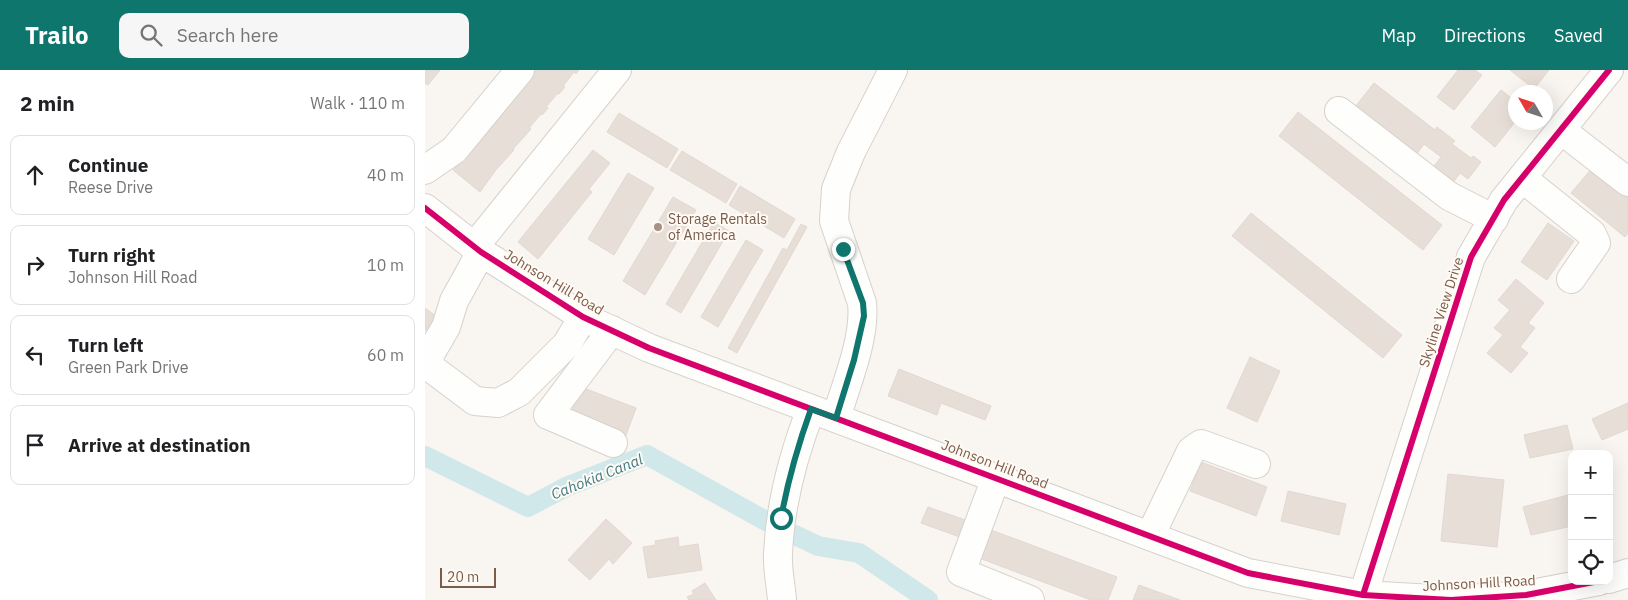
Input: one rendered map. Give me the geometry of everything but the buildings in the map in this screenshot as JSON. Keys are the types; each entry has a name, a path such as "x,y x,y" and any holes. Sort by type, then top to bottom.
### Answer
{"street":[{"path":"425,170 454,150 520,70"},
{"path":"583,317 567,344 519,392 498,402 475,401 431,368 429,356 446,327 454,301 478,249 617,70"},
{"path":"836,418 854,360 864,316 863,303 834,221 836,189 851,152 893,70"},
{"name":"Skyline View Drive","path":"1381,598 1471,257 1504,200 1609,70"},
{"path":"1339,111 1449,196 1494,219"},
{"path":"1561,130 1628,182"},
{"path":"1522,178 1592,234 1596,243 1571,279"},
{"name":"Johnson Hill Road","path":"425,208 478,249 583,317 649,348 1249,574 1381,598 1451,600 1527,598 1582,585"},
{"path":"611,330 548,416 613,443"},
{"path":"782,600 778,556 781,518 798,444 811,409"},
{"path":"1150,536 1191,451 1201,444 1256,464"},
{"path":"996,478 961,572 1031,600"},
{"path":"1613,578 1628,572"}],"waterway":[{"name":"Cahokia Canal","path":"425,456 528,507 566,487 647,455 766,521"},
{"name":"Cahokia Canal","path":"795,535 818,546 859,553 928,600"}],"cycle path":[{"path":"1363,595 1471,257 1504,200 1609,70"},
{"path":"425,208 481,252 583,317 649,348 1248,573 1363,595 1451,600 1526,595 1578,585"}],"place":[{"name":"Storage Rentals of America","path":"658,227"}],"route":[{"path":"781,518 798,444 811,409 836,418 854,360 864,316 863,303 843,249"}]}
